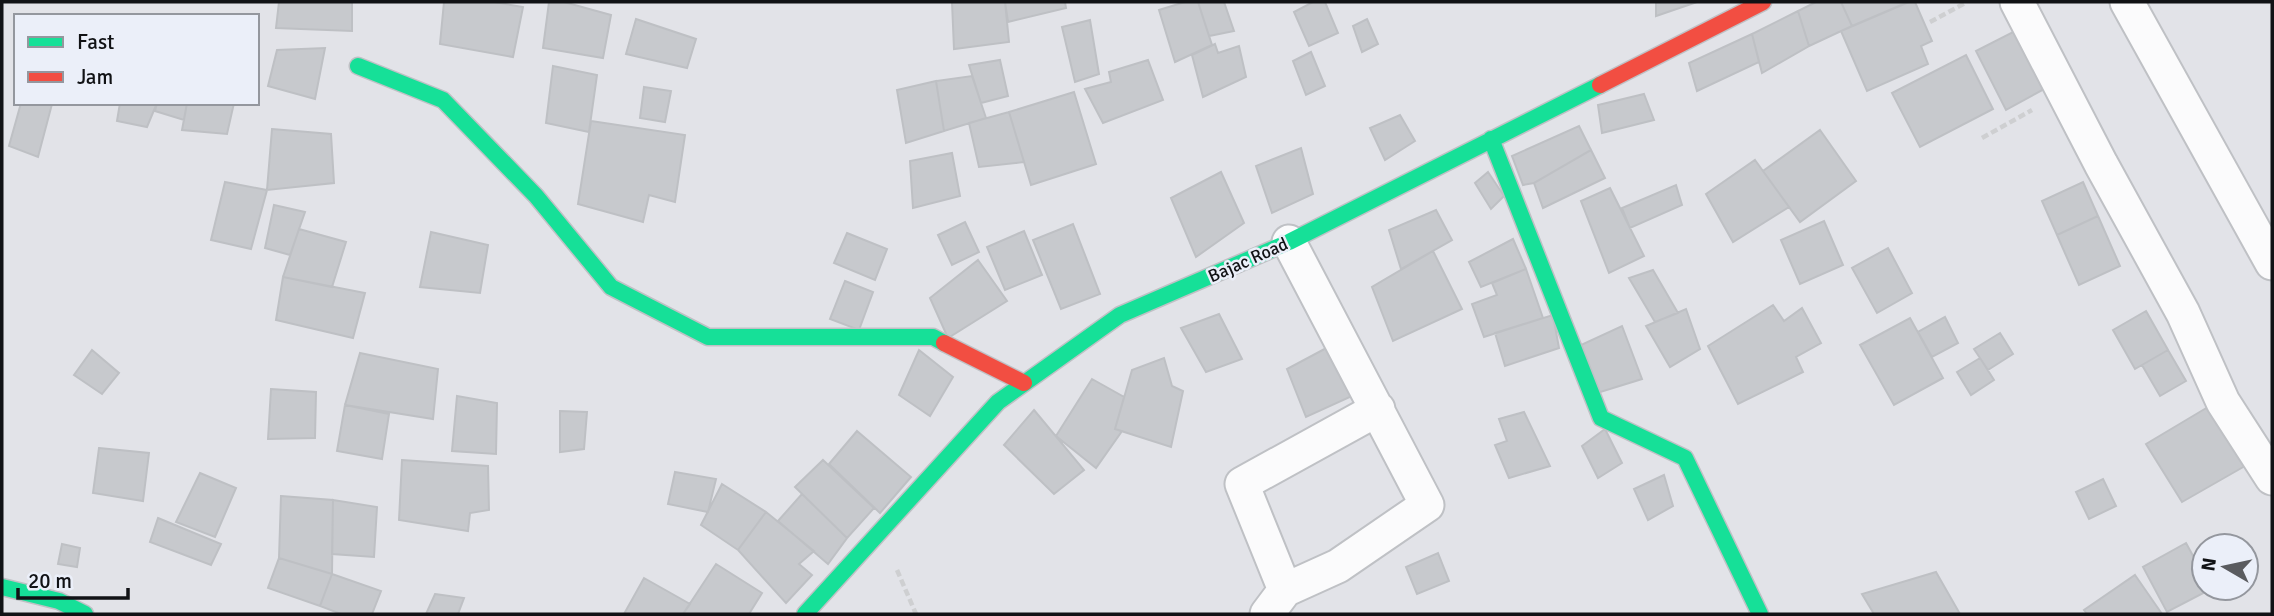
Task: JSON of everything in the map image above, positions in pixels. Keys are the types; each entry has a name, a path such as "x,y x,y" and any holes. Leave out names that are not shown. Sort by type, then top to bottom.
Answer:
{"street":[{"name":"Bajac Road","path":"805,614 998,402 1120,315 1289,242 1763,2"},
{"path":"2017,2 2183,313 2223,402 2272,478"},
{"path":"2127,2 2272,262"},
{"path":"358,66 443,100 536,196 611,287 708,337 933,337 1024,383"},
{"path":"1490,139 1601,418 1685,458 1760,614"},
{"path":"1289,242 1378,409 1427,505 1338,566 1276,602 1242,484 1378,409"},
{"path":"2,587 59,601 85,614"}],"path":[{"path":"1930,22 1967,2"},
{"path":"1982,138 2064,92"},
{"path":"881,533 916,614"}],"building":[{"path":"279,2 352,2 352,31 276,28"},
{"path":"444,2 494,2 523,7 513,57 440,44"},
{"path":"549,2 564,2 611,15 603,58 543,48"},
{"path":"952,2 1005,2 1009,42 954,49"},
{"path":"1005,2 1065,2 1066,8 1008,22"},
{"path":"1185,2 1198,2 1212,45 1175,62 1159,10"},
{"path":"1198,2 1224,2 1234,31 1209,36"},
{"path":"1313,2 1325,2 1338,33 1309,46 1294,12"},
{"path":"1656,2 1697,2 1656,16"},
{"path":"1816,2 1841,2 1852,26 1809,46 1798,11"},
{"path":"1841,2 1905,2 1906,3 1852,26"},
{"path":"1909,2 1915,2 1932,41 1921,46 1928,64 1867,91 1841,31"},
{"path":"1798,11 1809,46 1762,73 1752,34"},
{"path":"636,19 696,39 687,68 626,54"},
{"path":"1367,19 1378,44 1362,52 1353,26"},
{"path":"1090,20 1099,74 1075,82 1062,27"},
{"path":"2015,31 2046,88 2006,110 1976,51"},
{"path":"1752,34 1759,62 1697,91 1689,63"},
{"path":"1215,44 1218,53 1239,46 1246,77 1203,97 1192,55"},
{"path":"325,48 315,99 268,86 277,50"},
{"path":"1311,52 1325,86 1306,95 1293,61"},
{"path":"1966,55 1993,109 1920,147 1892,93"},
{"path":"1000,60 1008,96 981,103 969,65"},
{"path":"1148,60 1163,100 1103,123 1085,89 1111,82 1109,72"},
{"path":"553,66 597,75 589,132 546,123"},
{"path":"972,76 986,118 944,131 936,81"},
{"path":"936,81 944,131 906,143 897,90"},
{"path":"644,87 671,91 665,122 640,118"},
{"path":"1074,92 1096,164 1031,185 1009,112"},
{"path":"1644,94 1654,120 1602,133 1598,105"},
{"path":"20,105 52,105 38,157 9,146"},
{"path":"120,105 156,105 147,127 117,121"},
{"path":"156,105 187,105 184,120 155,111"},
{"path":"187,105 234,105 227,134 182,130"},
{"path":"1009,112 1024,162 979,167 969,123"},
{"path":"1400,115 1415,141 1385,160 1370,128"},
{"path":"591,121 685,135 675,202 649,195 643,222 578,204"},
{"path":"1579,126 1591,150 1534,183 1523,185 1512,156"},
{"path":"272,129 331,134 334,183 267,190"},
{"path":"1820,130 1856,181 1800,222 1763,171"},
{"path":"1301,148 1313,194 1272,213 1256,166"},
{"path":"1591,150 1605,178 1543,208 1534,183"},
{"path":"952,153 960,196 913,208 910,161"},
{"path":"1755,160 1789,207 1733,242 1706,194"},
{"path":"1221,172 1244,223 1196,257 1171,198"},
{"path":"1488,172 1504,196 1491,209 1475,183"},
{"path":"225,182 267,190 251,249 211,240"},
{"path":"2083,182 2098,216 2057,235 2042,201"},
{"path":"1676,185 1682,205 1630,228 1622,208"},
{"path":"1610,188 1644,256 1609,273 1581,201"},
{"path":"274,205 305,212 290,255 265,248"},
{"path":"1436,210 1452,240 1401,269 1389,230"},
{"path":"2098,216 2120,266 2079,285 2057,235"},
{"path":"1824,221 1843,265 1800,284 1781,240"},
{"path":"965,222 979,252 952,265 938,235"},
{"path":"1073,224 1100,294 1061,309 1033,240"},
{"path":"299,229 346,242 332,287 283,277"},
{"path":"1024,231 1042,275 1005,290 987,247"},
{"path":"431,232 488,245 480,293 420,287"},
{"path":"847,233 887,249 875,280 834,263"},
{"path":"1513,239 1526,269 1481,287 1469,262"},
{"path":"1888,248 1912,293 1877,313 1852,268"},
{"path":"1433,251 1462,309 1393,341 1372,287"},
{"path":"978,260 1007,301 948,338 930,298"},
{"path":"1526,269 1543,318 1484,337 1472,304 1497,295 1492,283"},
{"path":"1653,270 1678,313 1655,322 1629,278"},
{"path":"283,277 365,293 353,338 276,320"},
{"path":"845,281 873,292 859,330 830,319"},
{"path":"1773,305 1784,321 1802,308 1821,343 1796,357 1803,372 1738,404 1708,346"},
{"path":"1686,309 1700,349 1670,367 1646,326"},
{"path":"2146,311 2168,350 2135,369 2113,330"},
{"path":"1219,314 1242,359 1206,372 1181,328"},
{"path":"1553,315 1559,348 1505,366 1495,333"},
{"path":"1945,317 1958,343 1932,357 1918,332"},
{"path":"1910,318 1943,378 1894,405 1860,345"},
{"path":"1622,326 1642,379 1597,393 1581,345"},
{"path":"2000,333 2013,354 1988,370 1974,349"},
{"path":"1332,345 1352,396 1306,417 1287,369"},
{"path":"92,350 119,373 102,394 74,375"},
{"path":"919,350 953,377 930,416 899,395"},
{"path":"2168,350 2186,381 2160,396 2142,365"},
{"path":"360,353 438,369 433,419 345,405"},
{"path":"1164,358 1172,386 1183,391 1171,447 1115,429 1132,370"},
{"path":"1980,358 1994,380 1971,395 1957,372"},
{"path":"1092,379 1124,397 1115,429 1122,431 1096,468 1056,436"},
{"path":"271,389 316,392 315,438 268,439"},
{"path":"457,396 497,403 496,454 452,451"},
{"path":"345,405 389,414 382,459 337,451"},
{"path":"2208,407 2245,466 2182,502 2146,444"},
{"path":"1034,410 1084,470 1054,494 1004,445"},
{"path":"560,411 587,412 584,449 560,452"},
{"path":"1524,412 1550,466 1509,478 1495,445 1507,441 1499,419"},
{"path":"1605,429 1622,463 1598,478 1582,446"},
{"path":"857,431 911,477 880,513 829,464"},
{"path":"99,448 149,453 143,501 93,493"},
{"path":"402,460 488,466 489,510 470,513 468,531 399,520"},
{"path":"823,460 874,508 847,538 795,487"},
{"path":"675,472 716,479 708,512 668,504"},
{"path":"200,473 236,488 215,537 176,522"},
{"path":"1664,475 1673,506 1648,520 1634,489"},
{"path":"2103,479 2116,506 2089,519 2076,492"},
{"path":"722,484 766,512 738,550 701,525"},
{"path":"802,494 847,538 828,564 778,521"},
{"path":"281,496 333,500 332,574 279,558"},
{"path":"333,500 377,507 374,557 332,554"},
{"path":"766,512 814,551 799,564 812,575 786,603 738,550"},
{"path":"158,518 221,544 211,565 150,542"},
{"path":"2186,543 2190,550 2190,600 2167,612 2143,567"},
{"path":"62,544 80,548 77,567 58,564"},
{"path":"1438,553 1449,581 1417,594 1406,567"},
{"path":"279,558 332,574 320,606 268,588"},
{"path":"716,564 762,593 749,614 683,614"},
{"path":"1936,572 1960,614 1874,614 1862,594"},
{"path":"332,574 381,591 372,614 341,614 320,606"},
{"path":"2135,575 2162,614 2087,614 2084,610"},
{"path":"644,578 690,604 683,614 624,614"},
{"path":"435,594 464,598 458,614 426,614"}],"traffic: fast":[{"path":"358,66 443,100 536,196 611,287 708,337 933,337 944,343"},
{"path":"805,614 998,402 1120,315 1289,242 1600,85"},
{"path":"1491,139 1601,418 1685,458 1760,614"},
{"path":"2,587 59,601 85,614"}],"traffic: jam":[{"path":"1600,85 1763,2"},
{"path":"944,343 1024,383"}]}
